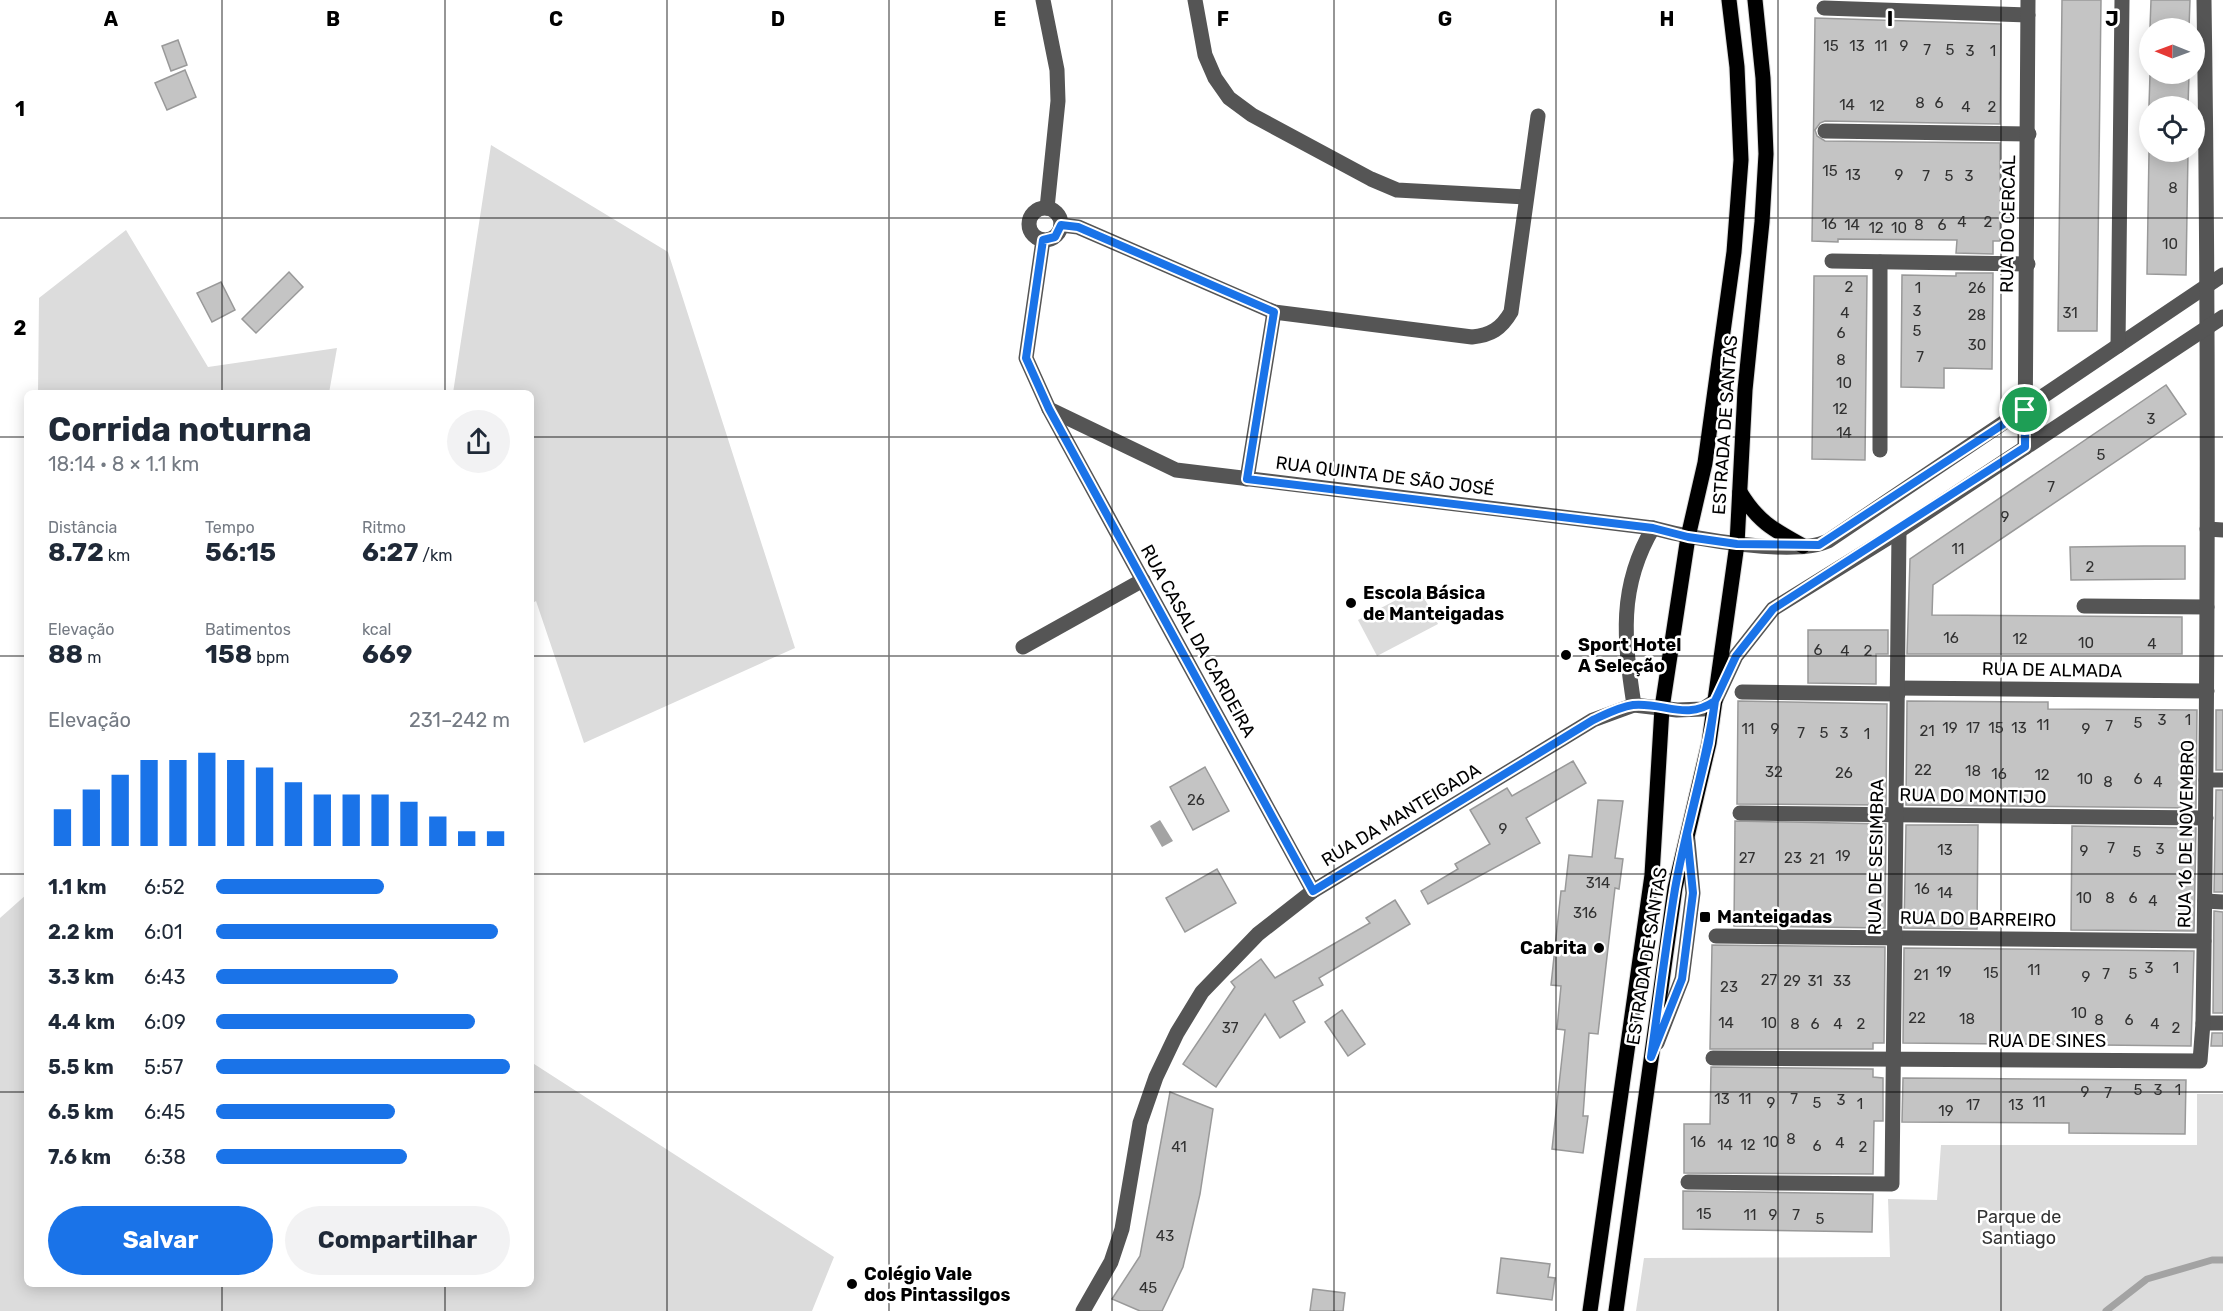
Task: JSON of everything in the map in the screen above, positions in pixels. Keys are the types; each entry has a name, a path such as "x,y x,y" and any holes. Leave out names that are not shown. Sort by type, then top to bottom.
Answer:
{"main road":[{"name":"ESTRADA DE SANTAS","path":"1590,1311 1652,875 1662,708 1688,537 1705,463 1717,384 1738,195 1740,114 1729,0"},
{"name":"ESTRADA DE SANTAS","path":"1616,1311 1675,888 1709,743 1737,544 1745,390 1762,222 1766,154 1763,78 1755,0"},
{"path":"1740,492 1755,516 1767,526 1803,546"}],"street":[{"path":"1043,0 1057,70 1059,101 1047,208"},
{"path":"1195,0 1205,55 1215,78 1229,98 1252,115 1371,179 1397,190 1526,197"},
{"path":"2118,346 2122,0"},
{"name":"RUA 16 DE NOVEMBRO","path":"2200,1061 2203,1023 2207,691 2215,657 2207,607 2209,327 2204,0"},
{"path":"1824,8 2028,7"},
{"name":"RUA DO CERCAL","path":"2025,447 2029,134 2028,7"},
{"path":"1061,225 1078,227 1274,312 1472,337 1487,335 1502,326 1510,312 1538,116"},
{"path":"1825,131 2029,134"},
{"path":"1047,208 1058,214 1061,225 1055,237 1043,240 1032,234 1029,222 1035,211 1047,208"},
{"path":"1043,240 1026,358 1049,409"},
{"path":"1832,261 2028,264"},
{"path":"1880,450 1881,262"},
{"name":"RUA QUINTA DE SÃO JOSÉ","path":"1049,409 1176,470 1653,528 1688,537 1737,544 1819,545 1828,542 2223,275"},
{"path":"1247,479 1274,312"},
{"path":"1715,701 1736,656 1773,609 1899,531 2223,317"},
{"name":"RUA CASAL DA CARDEIRA","path":"1049,409 1313,891"},
{"path":"1634,705 1626,654 1628,594 1632,571 1653,528"},
{"path":"2207,529 2223,530"},
{"name":"RUA DE SESIMBRA","path":"1688,1182 1892,1184 1899,531"},
{"path":"1023,647 1143,580"},
{"path":"2084,606 2207,607"},
{"name":"RUA DE ALMADA","path":"1742,692 2207,691"},
{"name":"RUA DA MANTEIGADA","path":"1083,1311 1111,1262 1122,1229 1140,1123 1156,1077 1177,1032 1202,992 1231,960 1258,934 1313,891 1593,720 1634,705 1692,711 1703,709 1715,701"},
{"path":"2206,780 2223,780"},
{"name":"RUA DO MONTIJO","path":"1740,813 2206,818"},
{"path":"2205,902 2223,902"},
{"name":"RUA DO BARREIRO","path":"1716,936 2204,941"},
{"path":"2203,1023 2223,1023"},
{"name":"RUA DE SINES","path":"1713,1058 2200,1061"}],"green space":[{"path":"491,145 668,252 795,648 584,743 536,601 534,602 534,390 453,390"},
{"path":"126,230 208,367 337,348 330,390 38,390 39,298"},
{"path":"1419,588 1438,624 1377,656 1358,620"},
{"path":"24,897 24,1287 534,1287 534,1064 834,1257 812,1311 0,1311 0,918"},
{"name":"Parque de Santiago","path":"2197,1094 2223,1094 2223,1311 1636,1311 1644,1258 1890,1257 1888,1199 1937,1200 1941,1145 2197,1145"}],"shaded area":[{"path":"1160,820 1173,841 1162,847 1150,826"}],"building":[{"path":"2062,0 2101,0 2097,331 2058,331"},
{"path":"2151,0 2190,0 2189,18 2150,18"},
{"path":"1815,18 2001,24 2000,124 1825,121 1820,123 1815,130 1817,136 1825,141 2000,143 2000,241 1993,241 1993,254 1956,253 1957,240 1838,239 1838,242 1812,241"},
{"path":"178,40 187,65 171,71 162,46"},
{"path":"185,70 196,97 167,110 155,83"},
{"path":"2150,84 2189,84 2188,96 2149,96"},
{"path":"2149,162 2188,162 2186,275 2147,274"},
{"path":"289,272 303,287 256,333 242,319"},
{"path":"1956,273 1993,273 1992,369 1944,368 1944,388 1901,387 1902,275 1956,276"},
{"path":"1814,276 1867,276 1865,460 1812,459"},
{"path":"221,282 235,310 212,322 197,293"},
{"path":"2166,385 2186,414 1933,585 1932,615 2182,617 2182,654 1907,654 1910,559"},
{"path":"2185,546 2185,579 2071,580 2070,547"},
{"path":"1808,630 1888,630 1888,654 1876,654 1876,684 1808,683"},
{"path":"1738,701 1887,704 1886,805 1737,804"},
{"path":"1907,701 2048,702 2048,709 2197,710 2196,808 1906,805"},
{"path":"2216,710 2223,710 2223,770 2216,770"},
{"path":"1573,761 1586,783 1526,818 1540,843 1428,904 1421,891 1458,869 1455,864 1490,844 1470,810 1507,788 1512,796"},
{"path":"1205,767 1229,811 1193,830 1170,787"},
{"path":"2216,790 2223,790 2223,892 2214,892"},
{"path":"1598,800 1623,801 1615,858 1623,859 1619,889 1615,888 1598,1034 1589,1033 1583,1116 1588,1116 1583,1153 1552,1149 1565,1030 1557,1029 1561,986 1551,985 1561,891 1565,891 1569,855 1592,857"},
{"path":"1735,821 1886,824 1885,928 1734,926"},
{"path":"1906,825 1978,825 1977,929 1904,928"},
{"path":"2072,826 2196,828 2194,931 2071,930"},
{"path":"1217,869 1236,903 1185,932 1166,898"},
{"path":"1395,900 1410,924 1319,978 1323,985 1293,1001 1305,1022 1280,1038 1265,1014 1216,1087 1183,1064 1235,987 1231,982 1261,959 1275,978 1370,923 1366,918"},
{"path":"2214,911 2223,912 2223,1013 2213,1013"},
{"path":"1712,945 1885,947 1884,1043 1873,1043 1873,1049 1710,1049"},
{"path":"1904,948 2194,951 2191,1046 1903,1043"},
{"path":"1342,1010 1365,1044 1348,1056 1325,1022"},
{"path":"2212,1033 2223,1033 2223,1046 2211,1046"},
{"path":"1711,1067 1873,1069 1873,1077 1883,1078 1883,1121 1874,1121 1873,1174 1684,1173 1684,1124 1710,1124"},
{"path":"1903,1078 2186,1080 2185,1134 2069,1133 2069,1123 1902,1122"},
{"path":"1170,1092 1213,1109 1200,1194 1183,1267 1162,1311 1140,1311 1112,1299 1140,1256"},
{"path":"1683,1191 1873,1194 1872,1232 1683,1229"},
{"path":"1501,1258 1550,1264 1548,1277 1555,1278 1552,1300 1497,1293"},
{"path":"1313,1289 1345,1293 1343,1311 1310,1311"}],"waterway":[{"path":"2106,1311 2147,1279 2212,1260 2223,1260"}],"place":[{"name":"Escola Básica de Manteigadas","path":"1351,603"},
{"name":"Sport Hotel A Seleção","path":"1566,655"},
{"name":"Manteigadas","path":"1705,917"},
{"name":"Cabrita","path":"1599,948"},
{"name":"Colégio Vale dos Pintassilgos","path":"852,1284"}],"route":[{"path":"2025,410 1828,542 1811,546 1737,544 1688,537 1653,528 1247,479 1274,312 1078,227 1061,225 1055,237 1043,240 1026,358 1049,409 1313,891 1593,720 1614,710 1634,705 1692,711 1703,709 1715,701 1709,743 1683,850 1675,888 1651,1057 1682,979 1693,893 1687,834 1709,743 1715,701 1736,656 1773,609 1899,531 2025,447 2025,410"}]}
